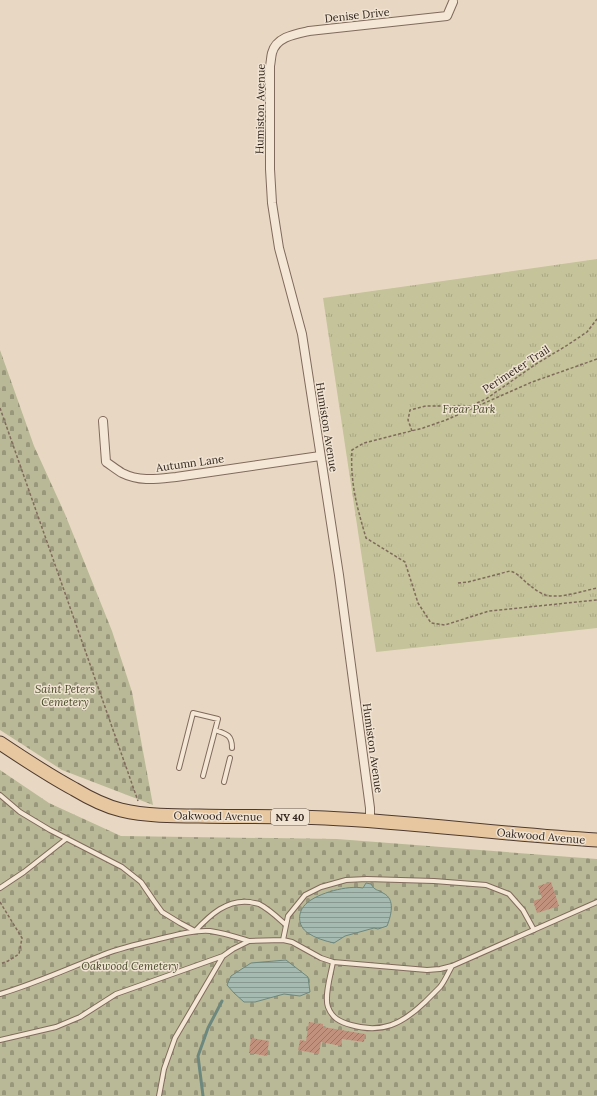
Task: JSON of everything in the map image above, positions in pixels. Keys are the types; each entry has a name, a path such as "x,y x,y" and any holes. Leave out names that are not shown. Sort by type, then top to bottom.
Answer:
{"main road":[{"name":"Oakwood Avenue","path":"0,743 51,776 93,800 122,810 170,816 325,818 566,839 597,840"}],"street":[{"name":"Denise Drive","path":"280,40 292,34 308,31 447,16 453,2"},
{"name":"Humiston Avenue","path":"280,40 272,51 270,66 270,169 272,203 279,248 302,334 341,590 370,808 370,821"},
{"name":"Autumn Lane","path":"103,421 106,462 122,473 139,479 154,480 320,456"}],"lane":[{"path":"179,768 193,713 218,719 204,776"},
{"path":"215,730 226,734 232,741 232,748"},
{"path":"224,782 230,758"},
{"path":"0,795 20,812 66,839 122,867 141,882 162,912 195,931"},
{"path":"0,888 24,872 66,839"},
{"path":"283,940 288,916 305,895 321,887 346,880 367,879 434,881 486,885 509,894 523,910 534,930"},
{"path":"195,931 218,910 227,904 241,901 257,903 271,911 286,925"},
{"path":"0,994 118,950 195,931 210,931 249,941 283,940 292,942 321,958 333,962 427,970 440,969 452,966 597,902"},
{"path":"0,1040 56,1027 80,1017 116,994 224,956 233,949 249,941"},
{"path":"158,1096 164,1068 175,1038 224,956"},
{"path":"333,962 327,994 328,1006 332,1015 343,1023 360,1028 373,1029 387,1027 402,1021 414,1013 440,987 452,966"}],"path":[{"name":"Perimeter Trail","path":"412,431 408,420 410,410 426,406 470,406 486,399 536,364 587,332 597,319"},
{"path":"597,359 532,382 446,420 364,444 352,450 351,468 355,498 366,538 405,562 418,603 431,623 445,625 489,611 597,600"},
{"path":"0,408 142,813"},
{"path":"458,583 468,582 510,571 515,572 540,593 550,597 597,588"},
{"path":"0,902 22,938 19,954 8,962 0,964"}],"green space":[{"name":"Frear Park","path":"597,259 597,628 376,652 323,298"},
{"name":"Saint Peters Cemetery","path":"0,350 34,446 65,514 112,631 132,692 153,805 62,770 0,730"},
{"name":"Oakwood Cemetery","path":"0,770 49,803 121,836 337,839 597,859 597,1096 0,1096"}],"shaded area":[{"path":"366,883 371,884 375,889 390,899 391,913 387,926 345,936 334,943 314,936 304,930 300,923 301,910 312,899 326,893 342,889 357,887 363,888"},
{"path":"286,960 308,977 310,992 300,996 284,994 255,1002 244,1002 227,985 231,976 251,963"}],"building":[{"path":"551,882 559,906 537,913 533,901 542,898 538,886"},
{"path":"309,1022 323,1024 323,1027 365,1034 364,1042 342,1039 341,1046 321,1042 319,1054 298,1050 300,1040 306,1041"},
{"path":"251,1038 269,1041 267,1056 249,1053"}],"waterway":[{"path":"203,1096 198,1056 208,1028 222,1001"}]}
